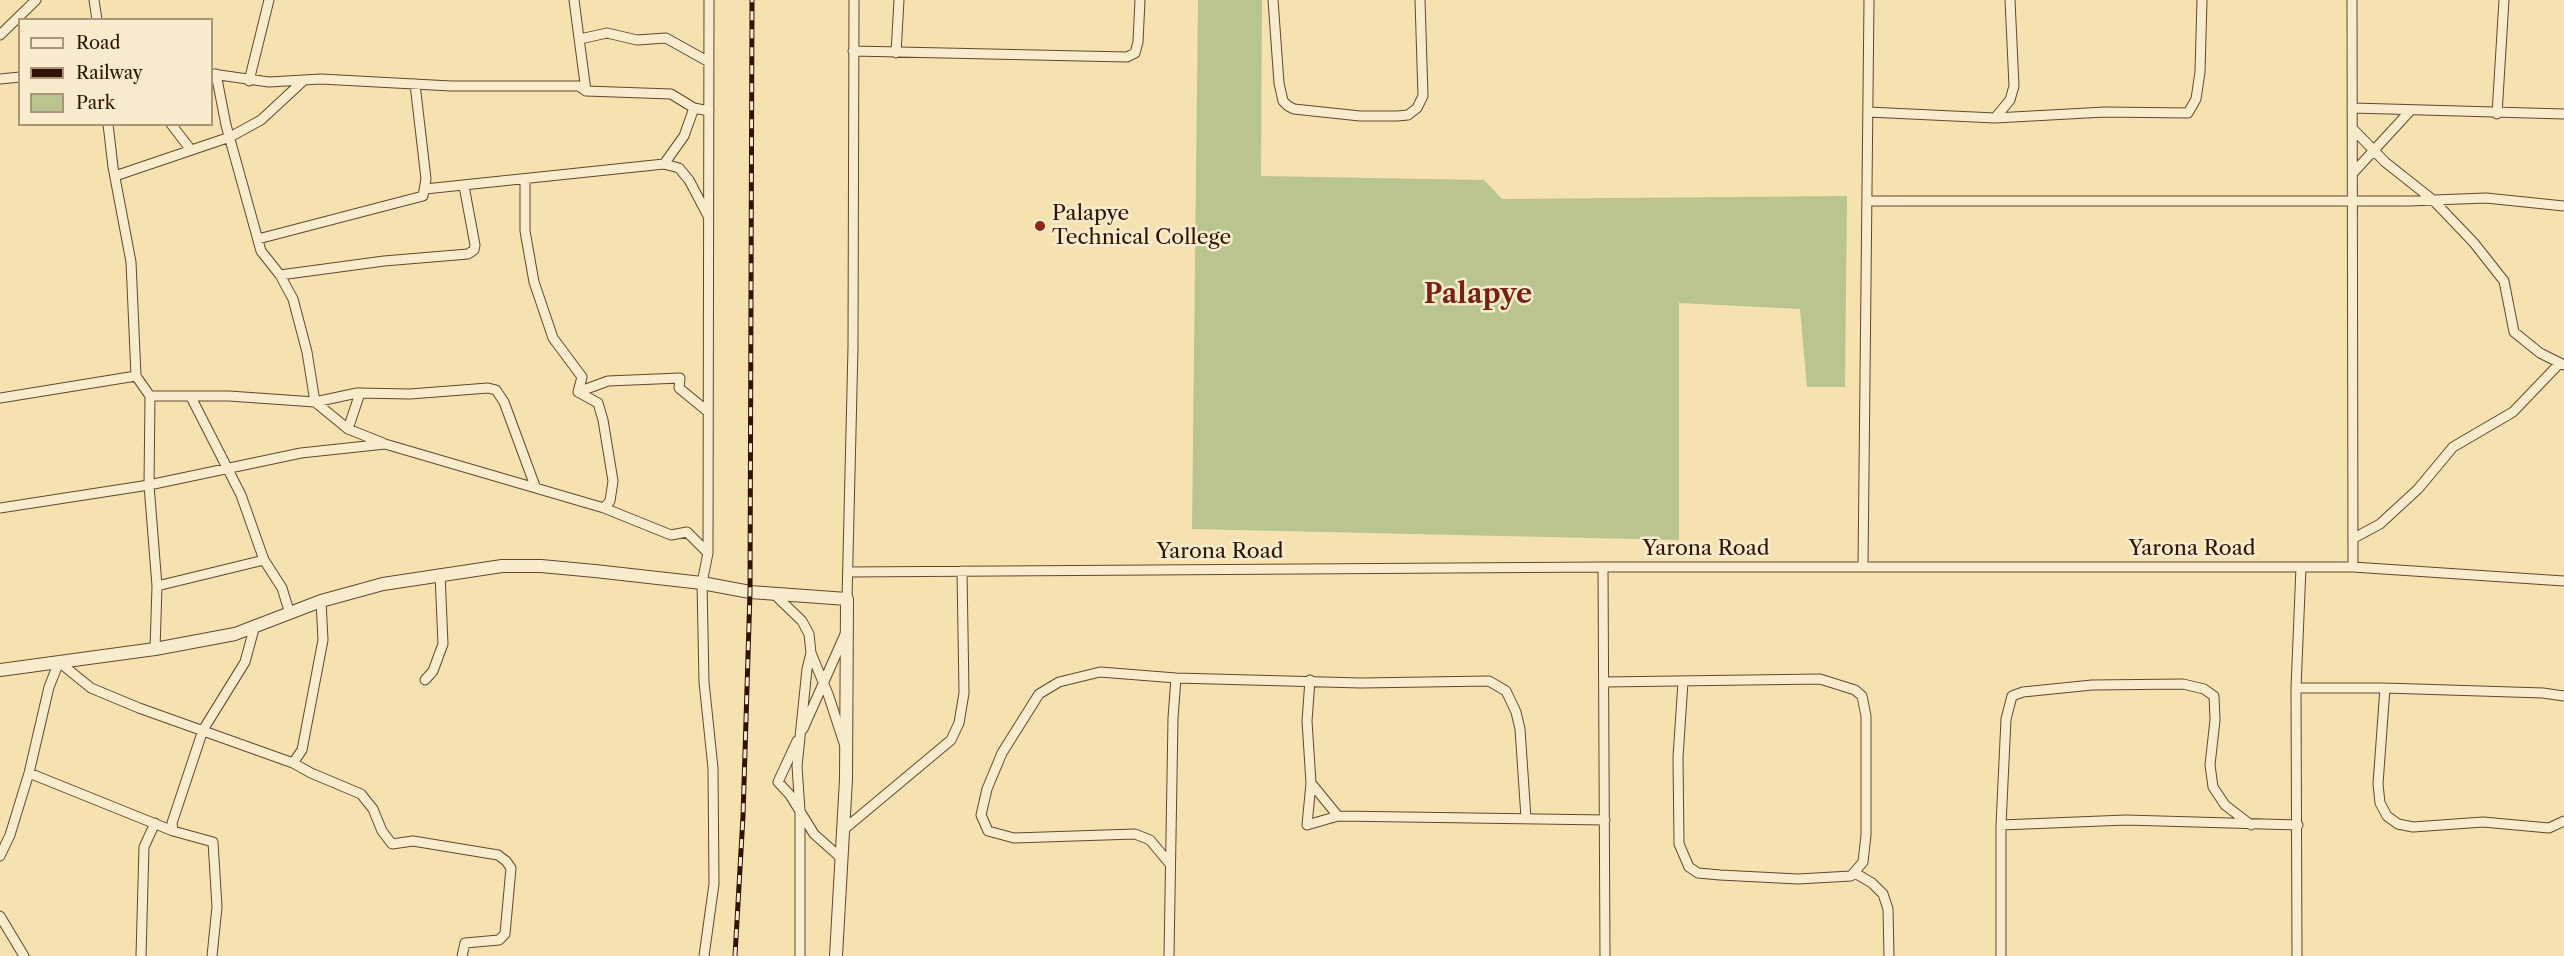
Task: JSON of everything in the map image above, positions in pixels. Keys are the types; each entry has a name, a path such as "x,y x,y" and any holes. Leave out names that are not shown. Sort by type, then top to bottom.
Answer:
{"street":[{"path":"0,35 36,0"},
{"path":"94,0 97,18"},
{"path":"249,81 268,0"},
{"path":"574,0 586,91"},
{"path":"704,956 714,884 713,768 704,682 702,583 708,553 709,0"},
{"path":"836,956 846,751 846,631 853,347 854,0"},
{"path":"896,53 898,0"},
{"path":"853,51 1127,57 1135,53 1138,42 1140,0"},
{"path":"1273,0 1279,83 1283,101 1294,109 1360,116 1408,115 1417,108 1422,96 1420,0"},
{"path":"1863,567 1869,0"},
{"path":"1995,118 2010,100 2014,86 2010,0"},
{"path":"1868,112 1995,118 2105,112 2188,113 2196,99 2200,72 2202,0"},
{"path":"2352,0 2353,567"},
{"path":"2497,114 2504,0"},
{"path":"580,39 607,33 637,40 666,38 709,62"},
{"path":"708,553 687,532 671,535 604,508 535,486 385,444 348,429 315,402 307,352 293,299 280,275 261,251 214,74 249,81 355,80 415,84 579,86 586,91 671,94 694,108 709,111"},
{"path":"0,78 18,77"},
{"path":"115,176 230,138 261,120 302,82"},
{"path":"258,239 423,196 425,189 415,84"},
{"path":"664,164 684,136 694,108"},
{"path":"2353,108 2497,114 2564,114"},
{"path":"2353,174 2372,150 2410,111"},
{"path":"108,126 131,262 136,376 150,396 149,485 157,586 155,649"},
{"path":"173,126 191,150"},
{"path":"2353,129 2372,150 2433,200 2474,243 2504,281 2514,332 2525,343 2561,364 2513,412 2453,447 2418,489 2380,524 2354,538"},
{"path":"425,189 664,164 679,168 689,180 708,216"},
{"path":"525,180 525,231 534,282 553,338 582,377 578,392"},
{"path":"280,275 384,261 468,254 474,250 475,245 464,186"},
{"path":"1867,201 2353,201 2487,198 2564,206"},
{"path":"0,398 136,376"},
{"path":"578,392 608,381 680,378 679,388 707,411"},
{"path":"150,396 230,396 315,402 360,393 410,394 489,388 496,390 501,396 535,486"},
{"path":"578,392 598,403 603,420 614,481 610,501 604,508"},
{"path":"348,429 360,393"},
{"path":"191,397 241,495 264,560 282,588 291,614"},
{"path":"0,507 149,485 301,453 385,444"},
{"path":"157,586 264,560"},
{"path":"0,670 155,649 235,634 321,601 382,584 502,566 541,566 773,593 847,599"},
{"path":"1603,567 1605,956"},
{"name":"Yarona Road","path":"848,572 1603,567 2353,567 2564,581"},
{"path":"2297,956 2296,688 2301,567"},
{"path":"842,831 951,740 959,723 964,693 962,572"},
{"path":"424,680 433,670 443,645 440,574"},
{"path":"773,593 802,621 809,634 811,653 797,766 800,811 800,956"},
{"path":"293,763 302,750 323,640 321,601"},
{"path":"173,831 172,823 203,730 244,662 255,625"},
{"path":"841,858 814,834 778,782 846,631"},
{"path":"811,653 824,682 846,751"},
{"path":"60,662 91,688 139,708 293,763 311,774 361,794 373,809 382,831 392,844 413,841 498,855 511,868 506,934 499,940 465,943 462,956"},
{"path":"0,856 29,773 49,687 60,662"},
{"path":"1170,864 1150,840 1135,834 1009,838 988,831 981,815 987,789 1002,753 1040,694 1059,682 1100,672 1176,678 1361,683 1489,681 1506,691 1520,729 1526,818"},
{"path":"1169,956 1176,678"},
{"path":"1310,680 1307,721 1311,783 1306,825 1338,816 1605,820"},
{"path":"1604,682 1820,680 1847,687 1862,696 1866,716 1866,835 1863,862 1855,873 1845,878 1798,879 1698,873 1689,867 1679,844 1678,757 1683,682"},
{"path":"2001,956 2001,825 2006,719 2012,696 2023,692 2092,685 2195,685 2214,696 2215,720 2210,765 2213,787 2224,805 2251,825"},
{"path":"2296,688 2385,688 2543,693 2564,696"},
{"path":"2385,688 2378,784 2380,803 2393,820 2413,827 2483,822 2535,828 2549,828 2564,821"},
{"path":"29,773 173,831 213,842 218,907 212,956"},
{"path":"1311,783 1338,816"},
{"path":"2001,825 2126,820 2298,825"},
{"path":"141,956 144,848 155,824"},
{"path":"1855,873 1872,883 1883,894 1889,916 1889,956"},
{"path":"0,916 27,956"}],"green space":[{"path":"1198,0 1262,0 1261,176 1484,180 1502,199 1847,196 1845,387 1807,387 1800,309 1679,303 1679,540 1192,529"}],"railway":[{"path":"735,956 743,816 750,592 752,0"}],"place":[{"name":"Palapye Technical College","path":"1040,226"}],"district":[{"name":"Palapye","path":"1478,295"}]}
